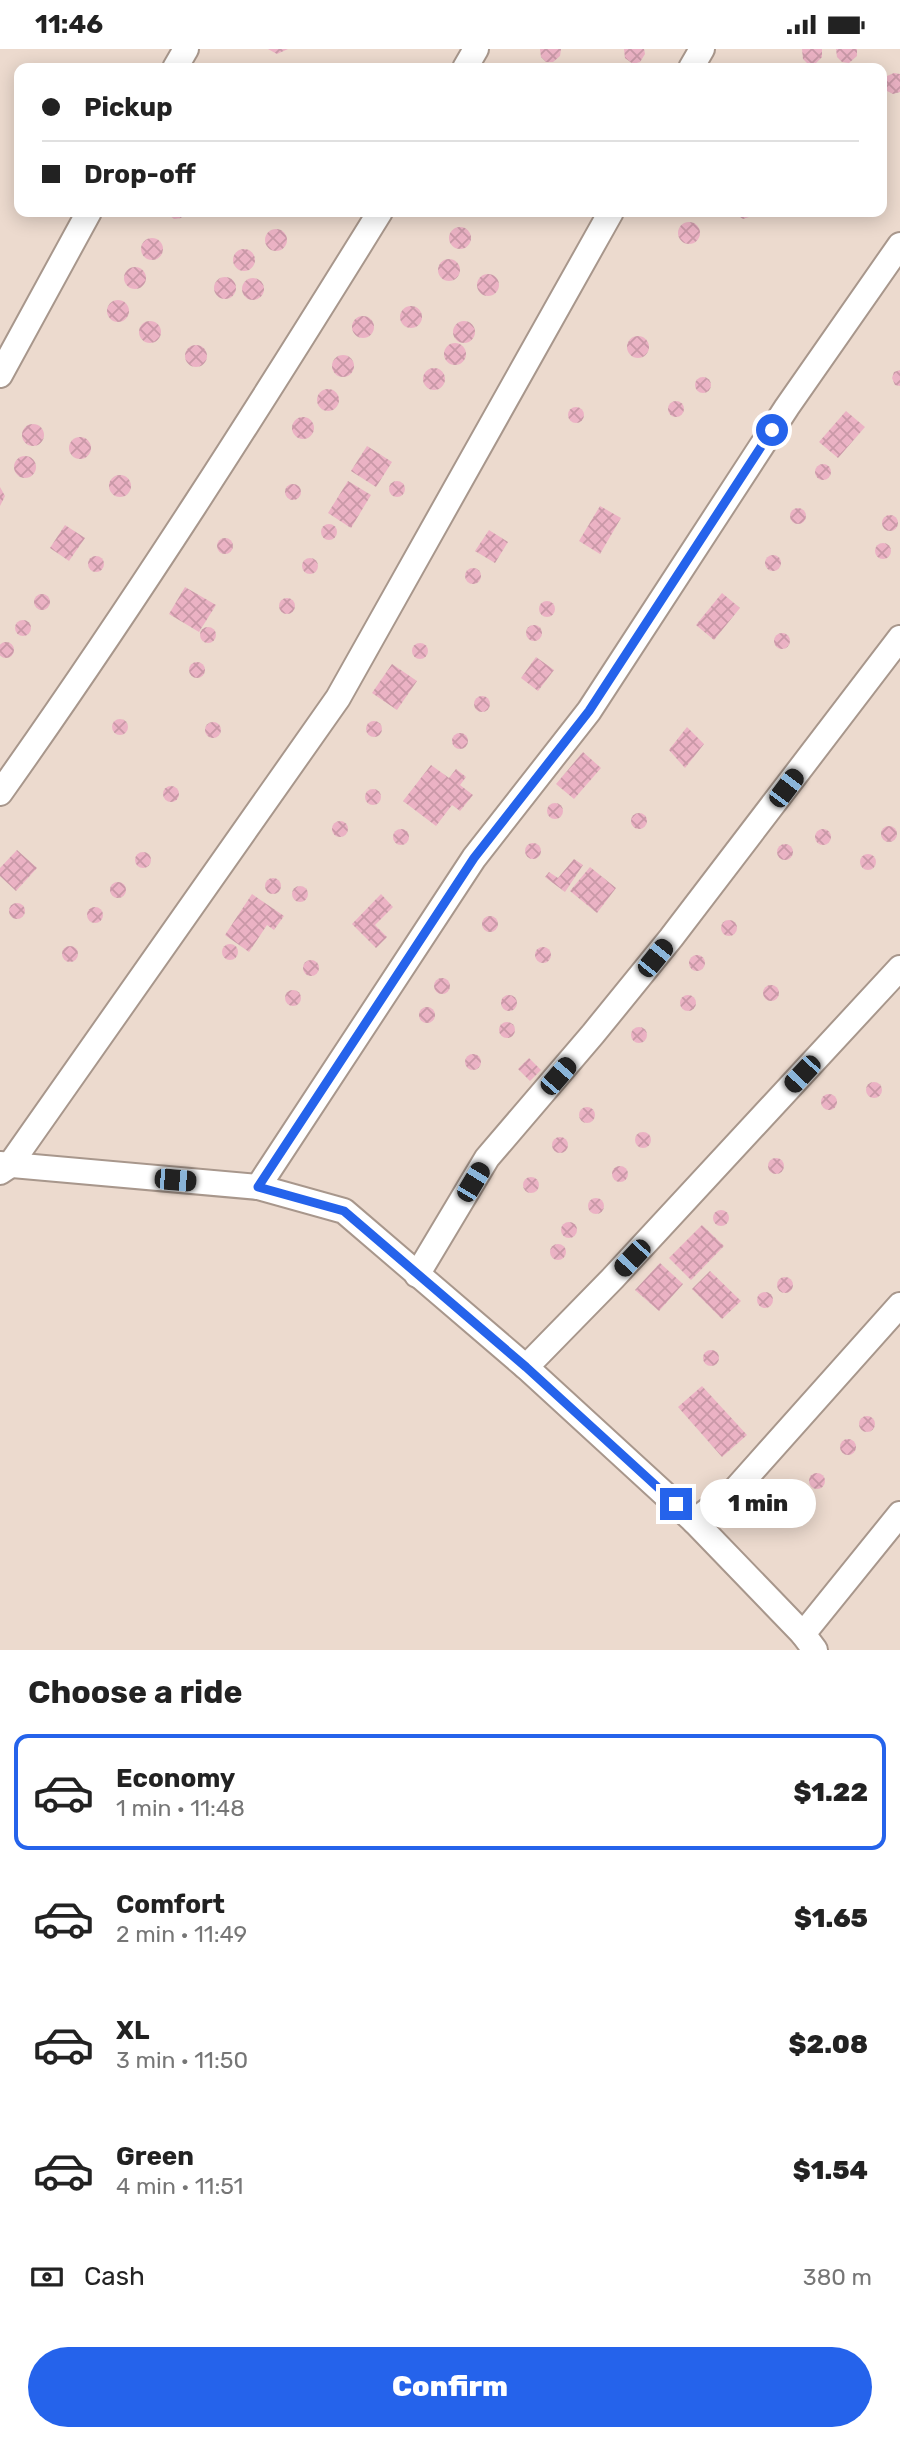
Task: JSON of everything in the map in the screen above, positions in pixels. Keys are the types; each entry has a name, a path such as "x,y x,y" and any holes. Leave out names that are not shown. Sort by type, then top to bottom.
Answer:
{"street":[{"path":"0,375 86,217"},
{"path":"0,793 86,670 265,397 377,217"},
{"path":"3,1167 338,698 608,217"},
{"path":"258,1187 474,858 589,711 787,407 900,246"},
{"path":"417,1275 487,1158 671,938 900,638"},
{"path":"526,1367 613,1278 900,968"},
{"path":"3,1167 258,1187 344,1211 526,1367 694,1521 809,1642 900,1514"},
{"path":"694,1521 734,1491 900,1305"}],"building":[{"path":"268,49 288,49 277,54"},
{"path":"540,49 561,49 560,56 553,62 546,62 541,57"},
{"path":"624,49 644,49 645,54 640,62 632,63 625,58"},
{"path":"802,49 822,49 822,57 816,63 807,63 803,59"},
{"path":"836,49 857,49 857,56 849,63 842,62 837,57"},
{"path":"900,74 900,92 893,94 887,91 887,76"},
{"path":"689,222 699,229 700,233 693,243 689,244 679,237 678,233 685,223"},
{"path":"460,227 468,230 471,238 468,246 460,249 452,246 449,238 452,230"},
{"path":"276,229 284,232 287,240 284,248 276,251 268,248 265,240 268,232"},
{"path":"152,238 160,241 163,249 160,257 152,260 144,257 141,249 144,241"},
{"path":"244,249 252,252 255,260 252,268 244,271 236,268 233,260 236,252"},
{"path":"449,259 457,262 460,270 457,278 449,281 441,278 438,270 441,262"},
{"path":"135,267 143,270 146,278 143,286 135,289 127,286 124,278 127,270"},
{"path":"488,274 496,277 499,285 496,293 488,296 480,293 477,285 480,277"},
{"path":"225,277 233,280 236,288 233,296 225,299 217,296 214,288 217,280"},
{"path":"253,278 261,281 264,289 261,297 253,300 245,297 242,289 245,281"},
{"path":"118,300 126,303 129,311 126,319 118,322 110,319 107,311 110,303"},
{"path":"411,306 419,309 422,317 419,325 411,328 403,325 400,317 403,309"},
{"path":"363,316 371,319 374,327 371,335 363,338 355,335 352,327 355,319"},
{"path":"150,321 158,324 161,332 158,340 150,343 142,340 139,332 142,324"},
{"path":"464,321 472,324 475,332 472,340 464,343 456,340 453,332 456,324"},
{"path":"638,336 646,339 649,347 646,355 638,358 630,355 627,347 630,339"},
{"path":"455,343 463,346 466,354 463,362 455,365 447,362 444,354 447,346"},
{"path":"196,345 204,348 207,356 204,364 196,367 188,364 185,356 188,348"},
{"path":"343,355 351,358 354,366 351,374 343,377 335,374 332,366 335,358"},
{"path":"434,368 442,371 445,379 442,387 434,390 426,387 423,379 426,371"},
{"path":"900,370 900,386 895,385 892,378 894,372"},
{"path":"700,377 706,377 711,385 709,391 700,393 695,388 695,382"},
{"path":"328,389 336,392 339,400 336,408 328,411 320,408 317,400 320,392"},
{"path":"673,401 679,401 684,409 682,415 673,417 668,412 668,406"},
{"path":"573,407 579,407 584,415 582,421 573,423 568,418 568,412"},
{"path":"846,411 865,427 838,458 819,442"},
{"path":"303,417 311,420 314,428 311,436 303,439 295,436 292,428 295,420"},
{"path":"33,424 41,427 44,435 41,443 33,446 25,443 22,435 25,427"},
{"path":"80,437 88,440 91,448 88,456 80,459 72,456 69,448 72,440"},
{"path":"367,446 392,462 376,487 351,471"},
{"path":"25,456 33,459 36,467 33,475 25,478 17,475 14,467 17,459"},
{"path":"820,464 826,464 831,472 829,478 820,480 815,475 815,469"},
{"path":"120,475 130,482 131,486 124,496 120,497 110,490 109,486 116,476"},
{"path":"348,481 371,495 351,528 328,513"},
{"path":"394,481 400,481 405,489 403,495 394,497 389,492 389,486"},
{"path":"290,484 296,484 301,492 299,498 290,500 285,495 285,489"},
{"path":"0,487 5,496 0,506"},
{"path":"600,506 621,518 600,554 579,541"},
{"path":"795,508 801,508 806,516 804,522 795,524 790,519 790,513"},
{"path":"887,515 893,515 898,523 896,529 887,531 882,526 882,520"},
{"path":"326,524 332,524 337,532 335,538 326,540 321,535 321,529"},
{"path":"65,525 85,538 69,561 50,548"},
{"path":"489,530 508,542 495,563 475,551"},
{"path":"222,538 228,538 233,546 231,552 222,554 217,549 217,543"},
{"path":"880,543 886,543 891,551 889,557 880,559 875,554 875,548"},
{"path":"770,555 776,555 781,563 779,569 770,571 765,566 765,560"},
{"path":"93,556 99,556 104,564 102,570 93,572 88,567 88,561"},
{"path":"307,558 313,558 318,566 316,572 307,574 302,569 302,563"},
{"path":"470,568 476,568 481,576 479,582 470,584 465,579 465,573"},
{"path":"185,587 216,605 199,632 169,614"},
{"path":"722,593 740,608 714,640 696,625"},
{"path":"39,594 45,594 50,602 48,608 39,610 34,605 34,599"},
{"path":"284,598 290,598 295,606 293,612 284,614 279,609 279,603"},
{"path":"544,601 550,601 555,609 553,615 544,617 539,612 539,606"},
{"path":"20,620 26,620 31,628 29,634 20,636 15,631 15,625"},
{"path":"531,625 537,625 542,633 540,639 531,641 526,636 526,630"},
{"path":"205,627 211,627 216,635 214,641 205,643 200,638 200,632"},
{"path":"779,633 785,633 790,641 788,647 779,649 774,644 774,638"},
{"path":"3,643 9,643 13,647 13,653 9,657 3,657 -1,653 -1,647"},
{"path":"417,643 423,643 428,651 426,657 417,659 412,654 412,648"},
{"path":"536,657 554,670 538,691 521,678"},
{"path":"194,662 200,662 205,670 203,676 194,678 189,673 189,667"},
{"path":"392,664 417,681 397,710 372,693"},
{"path":"479,696 485,696 490,704 488,710 479,712 474,707 474,701"},
{"path":"117,719 123,719 128,727 126,733 117,735 112,730 112,724"},
{"path":"371,721 377,721 382,729 380,735 371,737 366,732 366,726"},
{"path":"210,722 216,722 221,730 219,736 210,738 205,733 205,727"},
{"path":"687,727 704,744 685,768 669,750"},
{"path":"457,733 463,733 468,741 466,747 457,749 452,744 452,738"},
{"path":"583,752 601,768 574,799 556,784"},
{"path":"431,765 449,778 456,769 466,777 460,785 473,795 460,811 452,805 436,826 403,801"},
{"path":"168,786 174,786 179,794 177,800 168,802 163,797 163,791"},
{"path":"370,789 376,789 381,797 379,803 370,805 365,800 365,794"},
{"path":"552,803 558,803 563,811 561,817 552,819 547,814 547,808"},
{"path":"636,813 642,813 647,821 645,827 636,829 631,824 631,818"},
{"path":"337,821 343,821 348,829 346,835 337,837 332,832 332,826"},
{"path":"886,826 892,826 897,834 895,840 886,842 881,837 881,831"},
{"path":"398,829 404,829 409,837 407,843 398,845 393,840 393,834"},
{"path":"820,829 826,829 831,837 829,843 820,845 815,840 815,834"},
{"path":"530,843 536,843 541,851 539,857 530,859 525,854 525,848"},
{"path":"782,844 788,844 793,852 791,858 782,860 777,855 777,849"},
{"path":"17,850 37,868 16,891 0,876 0,868"},
{"path":"140,852 146,852 151,860 149,866 140,868 135,863 135,857"},
{"path":"865,854 871,854 876,862 874,868 865,870 860,865 860,859"},
{"path":"574,859 583,865 565,892 545,877 549,872 558,878"},
{"path":"590,867 616,888 597,913 570,891"},
{"path":"270,878 276,878 281,886 279,892 270,894 265,889 265,883"},
{"path":"115,882 121,882 126,890 124,896 115,898 110,893 110,887"},
{"path":"297,886 303,886 308,894 306,900 297,902 292,897 292,891"},
{"path":"252,894 284,916 274,930 267,925 249,952 225,935"},
{"path":"381,894 393,907 375,925 387,937 376,948 352,924"},
{"path":"14,903 20,903 25,911 23,917 14,919 9,914 9,908"},
{"path":"92,907 98,907 103,915 101,921 92,923 87,918 87,912"},
{"path":"487,916 493,916 498,924 496,930 487,932 482,927 482,921"},
{"path":"726,920 732,920 737,928 735,934 726,936 721,931 721,925"},
{"path":"227,944 233,944 238,952 236,958 227,960 222,955 222,949"},
{"path":"67,946 73,946 78,954 76,960 67,962 62,957 62,951"},
{"path":"540,947 546,947 551,955 549,961 540,963 535,958 535,952"},
{"path":"694,955 700,955 705,963 703,969 694,971 689,966 689,960"},
{"path":"308,960 314,960 319,968 317,974 308,976 303,971 303,965"},
{"path":"439,978 445,978 450,986 448,992 439,994 434,989 434,983"},
{"path":"768,985 774,985 779,993 777,999 768,1001 763,996 763,990"},
{"path":"290,990 296,990 301,998 299,1004 290,1006 285,1001 285,995"},
{"path":"506,995 512,995 517,1003 515,1009 506,1011 501,1006 501,1000"},
{"path":"685,995 691,995 696,1003 694,1009 685,1011 680,1006 680,1000"},
{"path":"424,1007 430,1007 435,1015 433,1021 424,1023 419,1018 419,1012"},
{"path":"504,1022 510,1022 515,1030 513,1036 504,1038 499,1033 499,1027"},
{"path":"636,1027 642,1027 647,1035 645,1041 636,1043 631,1038 631,1032"},
{"path":"470,1054 476,1054 481,1062 479,1068 470,1070 465,1065 465,1059"},
{"path":"529,1058 541,1070 530,1081 518,1069"},
{"path":"871,1082 877,1082 882,1090 880,1096 871,1098 866,1093 866,1087"},
{"path":"826,1094 832,1094 837,1102 835,1108 826,1110 821,1105 821,1099"},
{"path":"584,1107 590,1107 595,1115 593,1121 584,1123 579,1118 579,1112"},
{"path":"640,1132 646,1132 651,1140 649,1146 640,1148 635,1143 635,1137"},
{"path":"557,1137 563,1137 568,1145 566,1151 557,1153 552,1148 552,1142"},
{"path":"773,1158 779,1158 784,1166 782,1172 773,1174 768,1169 768,1163"},
{"path":"617,1166 623,1166 628,1174 626,1180 617,1182 612,1177 612,1171"},
{"path":"528,1177 534,1177 539,1185 537,1191 528,1193 523,1188 523,1182"},
{"path":"593,1198 599,1198 604,1206 602,1212 593,1214 588,1209 588,1203"},
{"path":"718,1210 724,1210 729,1218 727,1224 718,1226 713,1221 713,1215"},
{"path":"566,1222 572,1222 577,1230 575,1236 566,1238 561,1233 561,1227"},
{"path":"702,1225 724,1246 691,1280 669,1258"},
{"path":"555,1244 561,1244 566,1252 564,1258 555,1260 550,1255 550,1249"},
{"path":"660,1263 683,1284 659,1311 635,1290"},
{"path":"710,1271 741,1301 722,1319 692,1289"},
{"path":"782,1277 788,1277 793,1285 791,1291 782,1293 777,1288 777,1282"},
{"path":"762,1292 768,1292 773,1300 771,1306 762,1308 757,1303 757,1297"},
{"path":"708,1350 714,1350 719,1358 717,1364 708,1366 703,1361 703,1355"},
{"path":"702,1386 747,1435 722,1457 678,1407"},
{"path":"864,1416 870,1416 875,1424 873,1430 864,1432 859,1427 859,1421"},
{"path":"845,1439 851,1439 856,1447 854,1453 845,1455 840,1450 840,1444"},
{"path":"814,1473 820,1473 825,1481 823,1487 814,1489 809,1484 809,1478"},
{"path":"791,1503 797,1503 802,1511 800,1517 791,1519 786,1514 786,1508"}],"route":[{"path":"676,1504 526,1367 344,1211 258,1187 474,858 589,711 772,430"}]}
